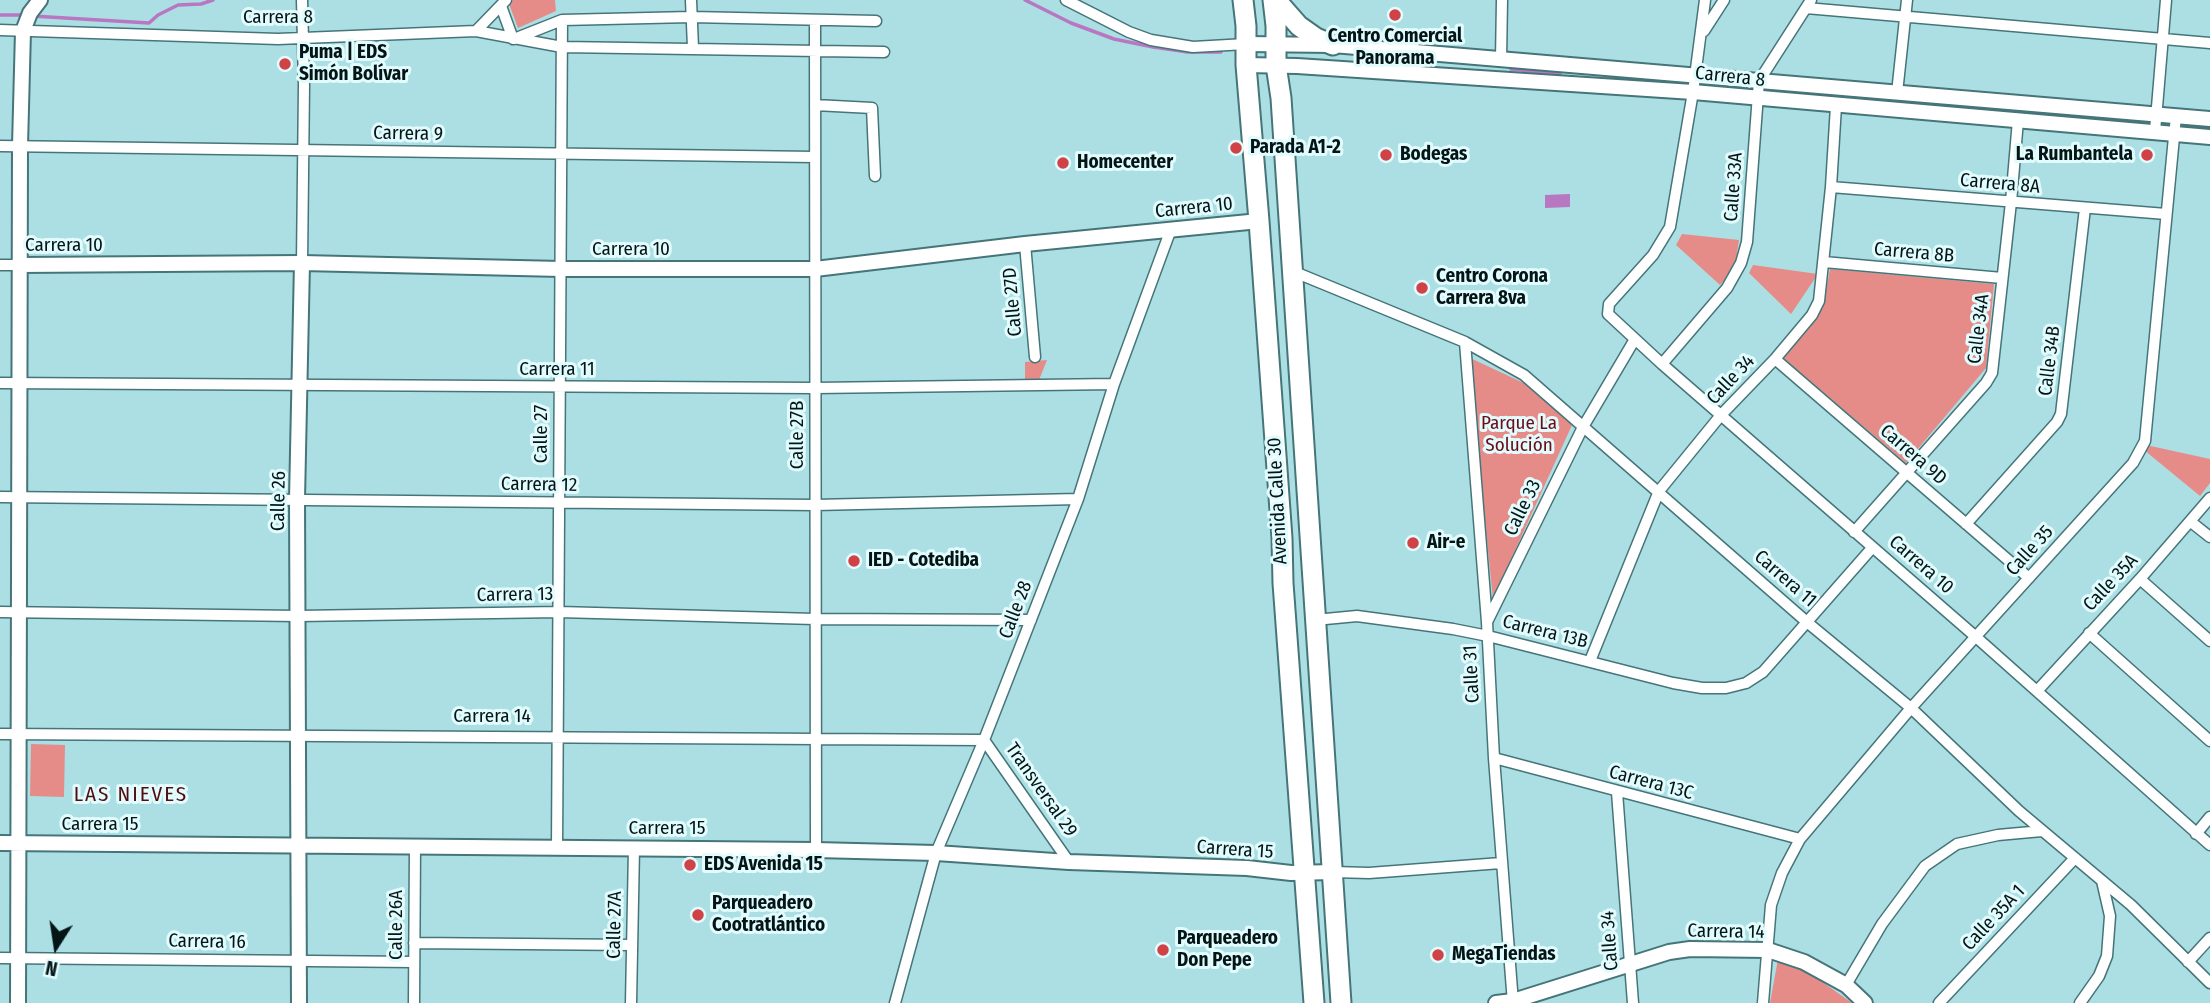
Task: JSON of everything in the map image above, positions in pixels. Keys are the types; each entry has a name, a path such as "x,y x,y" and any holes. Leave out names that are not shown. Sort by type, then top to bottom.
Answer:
{"highway":[{"name":"Avenida Calle 30","path":"1243,0 1314,1003"},
{"name":"Avenida Calle 30","path":"1274,0 1276,65 1281,98 1340,1003"},
{"path":"1274,0 1299,26 1316,38 1333,45"}],"street":[{"path":"18,1003 20,146 23,32 30,13 40,0"},
{"name":"Calle 26","path":"299,1003 300,846 297,736 304,150 302,0"},
{"path":"691,0 693,48"},
{"path":"1066,0 1129,32 1152,40 1194,47 1247,44"},
{"path":"1501,60 1502,0"},
{"path":"1693,92 1705,0"},
{"path":"1701,34 1724,0"},
{"path":"1897,93 1907,0"},
{"path":"2155,131 2166,0"},
{"path":"476,31 504,3"},
{"path":"504,3 513,39 562,20 691,17 876,21"},
{"path":"1809,4 1905,17 2210,43"},
{"name":"Calle 33A","path":"1662,364 1727,288 1741,263 1747,242 1759,81 1809,4"},
{"name":"Calle 27","path":"557,848 562,20"},
{"name":"Calle 27B","path":"815,20 816,850"},
{"name":"Carrera 8","path":"0,30 141,36 304,38 476,31 562,47 884,52"},
{"name":"Carrera 8","path":"1247,44 1333,45 2210,119"},
{"name":"Carrera 8","path":"1246,65 1693,92 2210,137"},
{"name":"Carrera 10","path":"1693,92 1671,227 1653,255 1609,304 1608,314 2210,845"},
{"path":"815,105 870,106 874,111 875,176"},
{"name":"Calle 34","path":"1590,661 1659,491 1721,415 1775,359 1812,315 1819,301 1836,106"},
{"name":"Calle 35","path":"1763,1003 1771,905 1782,873 1800,839 1911,708 2133,463 2145,441 2176,116"},
{"name":"Calle 34A","path":"1854,532 1992,373 2018,120"},
{"name":"Carrera 9","path":"0,146 815,157"},
{"name":"Carrera 8A","path":"1831,187 2166,214"},
{"name":"Calle 34B","path":"1966,524 2057,422 2061,414 2085,208"},
{"name":"Carrera 10","path":"0,265 302,263 561,269 815,269 1025,244 1259,221"},
{"name":"Calle 28","path":"895,1003 936,853 984,740 1078,499 1114,384 1171,229"},
{"name":"Calle 27D","path":"1025,244 1035,357"},
{"name":"Carrera 8B","path":"1824,262 2002,278"},
{"name":"Carrera 11","path":"1291,271 1465,342 1524,375 1911,708 2019,811 2132,905 2210,983"},
{"name":"Calle 33","path":"1487,622 1583,427 1635,339"},
{"name":"Calle 31","path":"1465,342 1513,1002"},
{"name":"Carrera 9D","path":"1775,359 2029,578"},
{"name":"Carrera 11","path":"0,383 815,388 1114,384"},
{"name":"Carrera 12","path":"0,497 815,505 1078,499"},
{"name":"Calle 35A","path":"2037,691 2210,498"},
{"path":"2191,522 2210,537"},
{"path":"1808,622 1872,548"},
{"path":"2140,579 2210,641"},
{"name":"Carrera 13","path":"0,612 298,616 559,612 815,619 1031,620"},
{"name":"Carrera 13B","path":"1314,620 1357,616 1422,624 1488,636 1702,688 1726,688 1746,683 1763,672 1808,622"},
{"path":"2089,634 2210,741"},
{"name":"Carrera 14","path":"0,734 984,740"},
{"name":"Transversal 29","path":"984,740 1069,862"},
{"name":"Carrera 13C","path":"1494,758 1800,839"},
{"name":"Calle 34","path":"1617,792 1633,1003"},
{"path":"2003,834 2015,825 2019,811"},
{"path":"2196,834 2210,817"},
{"path":"1846,985 1882,925 1925,866 1957,844 2003,834 2042,831"},
{"name":"Carrera 15","path":"0,843 816,850 936,853 1069,862 1333,873"},
{"name":"Calle 26A","path":"414,1003 415,846"},
{"name":"Calle 27A","path":"631,1003 634,848"},
{"name":"Calle 35A 1","path":"1939,1003 2075,858"},
{"path":"1333,873 1369,873 1501,863"},
{"path":"2080,1003 2093,987 2104,966 2109,942 2110,916 2102,881"},
{"path":"2110,916 2119,908 2132,905"},
{"path":"2188,962 2210,938"},
{"path":"414,943 632,945"},
{"name":"Carrera 14","path":"1496,1003 1513,1002 1669,952 1690,949 1768,950 1804,962 1846,985 1865,1003"},
{"name":"Carrera 16","path":"0,958 414,962"}],"green space":[{"path":"513,0 555,0 556,11 518,28 509,4"},
{"path":"1682,234 1739,240 1736,260 1729,275 1720,285 1676,245"},
{"path":"1753,265 1818,274 1791,314 1749,273"},
{"path":"1830,269 1994,284 1986,368 1906,463 1776,352 1827,285"},
{"name":"Parque La Solución","path":"1468,357 1528,385 1572,425 1493,599"},
{"path":"1047,360 1039,380 1025,380 1025,362"},
{"path":"2146,445 2210,459 2210,483 2200,496 2144,450"},
{"path":"31,744 65,745 64,797 30,796"},
{"path":"1778,959 1804,969 1852,1003 1770,1003"}],"shaded area":[{"path":"1570,194 1570,207 1545,208 1545,195"}],"waterway":[{"path":"32,16 149,23 178,5 201,4 213,0"},
{"path":"1025,0 1071,23 1114,39 1188,52 1221,52"},
{"path":"0,15 24,15"},
{"path":"1511,69 1560,74"}],"place":[{"name":"Centro Comercial Panorama","path":"1395,15"},
{"name":"Puma | EDS Simón Bolívar","path":"285,64"},
{"name":"Parada A1-2","path":"1236,148"},
{"name":"Bodegas","path":"1386,155"},
{"name":"La Rumbantela","path":"2147,155"},
{"name":"Homecenter","path":"1063,163"},
{"name":"Centro Corona Carrera 8va","path":"1422,288"},
{"name":"Air-e","path":"1413,543"},
{"name":"IED - Cotediba","path":"854,561"},
{"name":"EDS Avenida 15","path":"690,865"},
{"name":"Parqueadero Cootratlántico","path":"698,915"},
{"name":"Parqueadero Don Pepe","path":"1163,950"},
{"name":"MegaTiendas","path":"1438,955"}],"district":[{"name":"LAS NIEVES","path":"131,795"}]}
